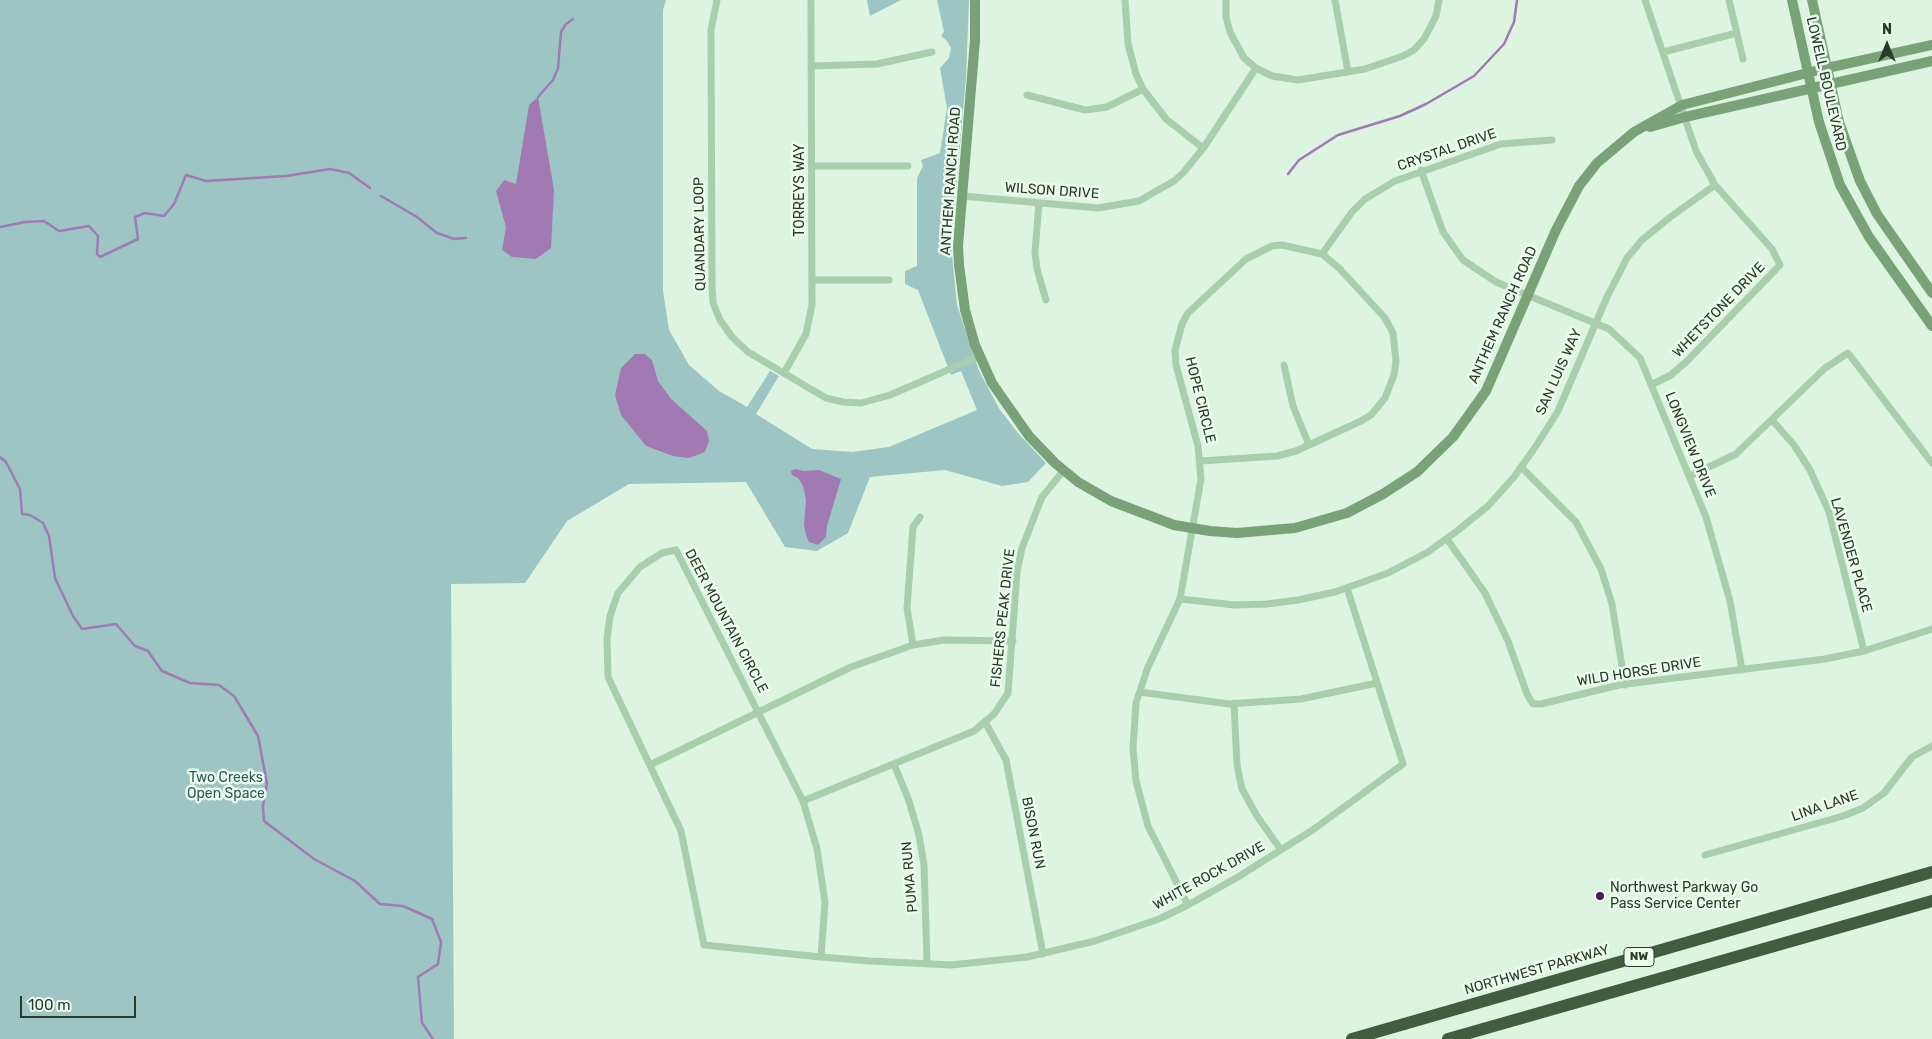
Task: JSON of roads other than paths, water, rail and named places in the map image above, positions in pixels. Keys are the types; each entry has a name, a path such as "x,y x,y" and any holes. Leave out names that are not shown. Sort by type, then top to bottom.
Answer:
{"highway":[{"name":"NORTHWEST PARKWAY","path":"1352,1039 1932,872"},
{"name":"NW","path":"1448,1039 1932,901"}],"street":[{"name":"QUANDARY LOOP","path":"717,0 711,30 713,303 720,320 732,337 748,352 826,398 861,403 890,395 980,356"},
{"name":"TORREYS WAY","path":"784,373 805,336 811,319 811,0"},
{"name":"ANTHEM RANCH ROAD","path":"975,0 975,40 958,246 964,310 980,356 992,383 1007,408 1029,436 1078,482 1111,501 1155,519 1192,529 1237,533 1295,528 1347,513 1383,494 1417,472 1453,437 1486,391 1556,230 1579,186 1597,163 1634,132 1682,105 1827,68 1932,45"},
{"path":"1125,0 1128,44 1136,74 1144,90 1166,119 1203,148"},
{"path":"1226,0 1226,17 1235,45 1244,58 1256,68 1272,76 1298,80 1389,63 1414,50 1431,26 1436,16 1439,0"},
{"path":"1335,0 1348,72"},
{"name":"WHETSTONE DRIVE","path":"1645,0 1696,151 1716,185 1772,249 1780,265 1672,375 1651,384"},
{"path":"1729,0 1743,58"},
{"name":"LOWELL BOULEVARD","path":"1792,0 1808,73 1832,164 1853,210 1869,237 1932,326"},
{"name":"LOWELL BOULEVARD","path":"1812,0 1844,141 1860,181 1877,214 1932,293"},
{"path":"1663,52 1737,33"},
{"path":"812,66 877,64 932,52"},
{"name":"ANTHEM RANCH ROAD","path":"1634,132 1685,117 1932,61"},
{"name":"WILSON DRIVE","path":"962,196 1098,208 1139,201 1174,181 1203,148 1256,68"},
{"path":"1027,95 1073,108 1090,110 1119,102 1144,90"},
{"name":"CRYSTAL DRIVE","path":"1322,254 1340,227 1364,199 1395,180 1501,144 1552,140"},
{"path":"812,166 908,166"},
{"name":"LONGVIEW DRIVE","path":"1421,170 1442,232 1463,260 1492,280 1595,322 1617,334 1640,358 1690,476 1718,556 1730,601 1742,670"},
{"name":"SAN LUIS WAY","path":"1180,599 1235,605 1267,604 1298,600 1347,588 1388,573 1428,552 1447,538 1488,506 1521,467 1558,411 1595,322 1627,258 1642,240 1716,185"},
{"path":"1039,203 1035,252 1037,268 1046,300"},
{"name":"HOPE CIRCLE","path":"1188,905 1148,826 1136,781 1133,748 1136,703 1148,667 1180,599 1200,487 1201,461 1176,365 1179,336 1188,314 1246,259 1259,252 1282,245 1322,254 1339,268 1385,318 1393,333 1396,361 1394,375 1385,398 1371,415 1309,445 1277,456 1201,461"},
{"path":"812,280 889,280"},
{"path":"1690,476 1736,454 1825,368 1848,353 1932,463"},
{"path":"1284,365 1293,406 1309,445"},
{"name":"LAVENDER PLACE","path":"1772,420 1794,445 1810,470 1829,512 1864,651"},
{"path":"1521,467 1576,522 1601,568 1612,604 1625,685"},
{"name":"FISHERS PEAK DRIVE","path":"803,801 974,731 994,714 1008,693 1017,572 1026,533 1042,497 1064,470"},
{"path":"913,645 907,608 913,527 920,517"},
{"name":"WILD HORSE DRIVE","path":"1447,538 1485,593 1508,641 1526,694 1533,704 1541,704 1595,690 1625,685 1825,659 1864,651 1932,629"},
{"name":"DEER MOUNTAIN CIRCLE","path":"676,550 760,711 803,801 817,849 825,902 821,957 704,945 681,832 608,677 610,616 618,593 640,567 662,553 676,550"},
{"name":"WHITE ROCK DRIVE","path":"821,957 951,964 1006,960 1042,954 1120,934 1159,919 1238,877 1281,850 1403,764 1347,588"},
{"path":"650,766 851,667 913,645 944,640 1013,641"},
{"path":"1140,692 1234,703 1301,699 1377,683"},
{"path":"1234,703 1237,766 1242,789 1256,816 1281,850"},
{"name":"BISON RUN","path":"985,722 1006,760 1042,954"},
{"name":"LINA LANE","path":"1706,856 1843,816 1863,808 1884,793 1912,757 1932,746"},
{"name":"PUMA RUN","path":"894,764 909,801 919,835 924,865 927,964"}],"waterway":[{"path":"1288,174 1299,160 1338,135 1400,116 1426,104 1474,76 1504,44 1514,22 1517,0"},
{"path":"538,97 553,80 558,68 561,32 566,24 573,19"},
{"path":"0,227 25,222 44,221 59,231 89,226 98,236 97,254 100,257 138,239 135,217 145,213 164,216 174,204 186,175 206,181 286,176 330,169 349,173 370,188"},
{"path":"381,196 417,217 437,233 454,239 466,238"},
{"path":"0,457 6,462 20,489 22,514 30,515 43,523 49,536 55,578 73,616 82,629 116,624 135,646 148,651 162,671 190,683 219,685 234,696 258,736 267,784 263,806 264,821 314,859 355,881 380,904 403,906 432,919 441,942 438,964 418,977 422,1023 433,1039"}],"place":[{"name":"Northwest Parkway Go Pass Service Center","path":"1600,896"}],"park label":[{"name":"Two Creeks Open Space","path":"226,786"}]}
